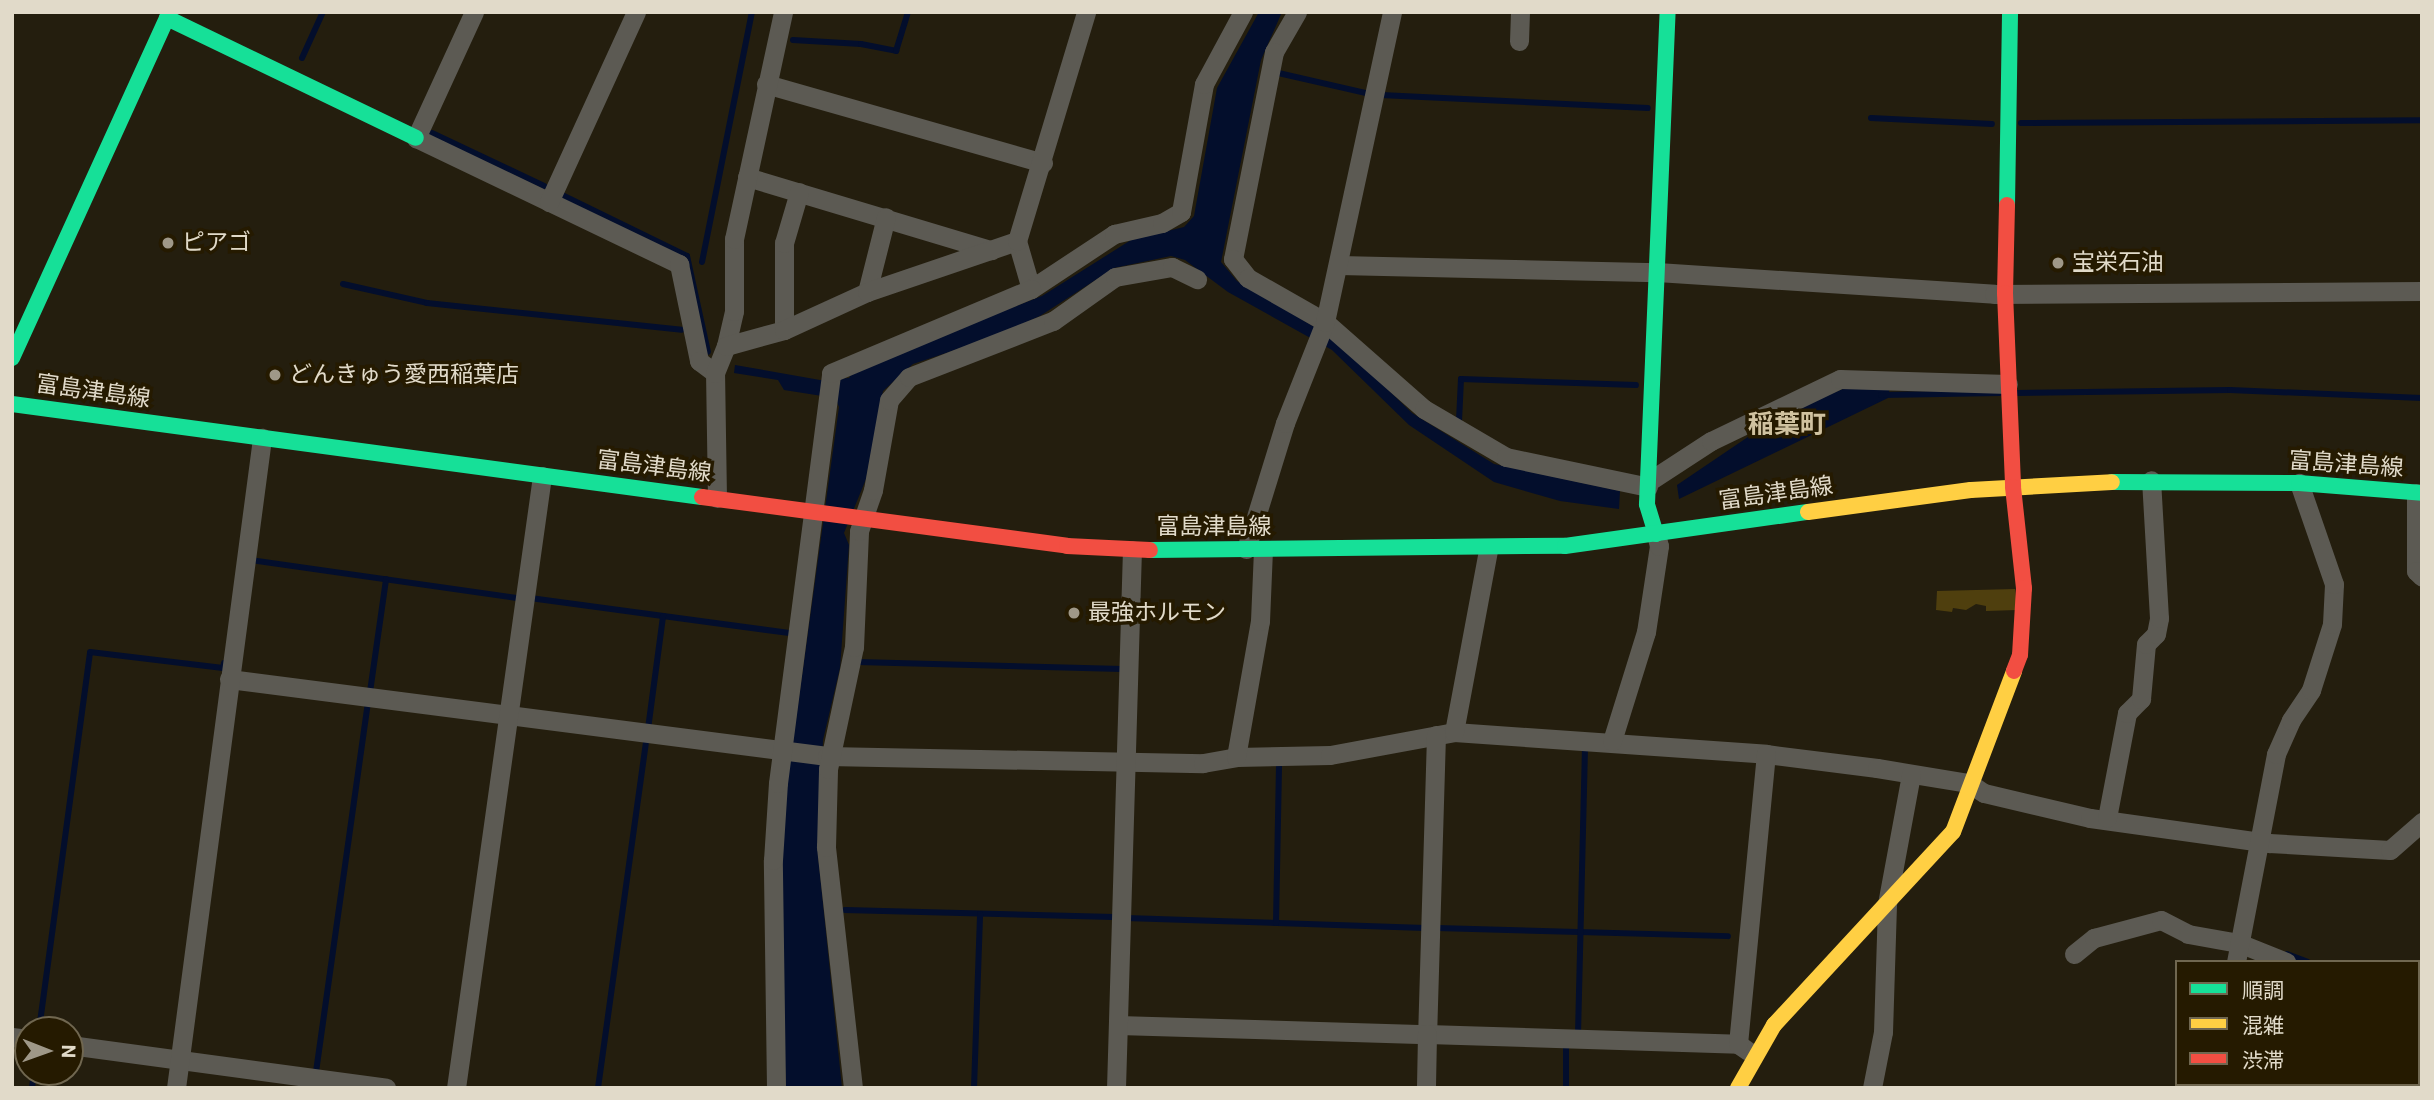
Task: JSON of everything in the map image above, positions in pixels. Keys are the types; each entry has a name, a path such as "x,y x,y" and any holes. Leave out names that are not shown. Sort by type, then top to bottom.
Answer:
{"main road":[{"path":"1656,534 1648,485 1668,12"},
{"path":"1738,1088 1746,1049 1774,1025 1953,832 1969,783 2020,655 2024,588 2013,487 2005,293 2010,12"},
{"path":"12,358 164,14 416,138"},
{"name":"富島津島線","path":"12,404 1067,546 1132,550 1488,550 1656,534 2013,487 2151,480 2299,483 2419,493"}],"street":[{"path":"474,12 416,138 679,264 699,361 715,373"},
{"path":"549,202 636,12"},
{"path":"717,498 715,373 726,346 734,311 734,239 783,12"},
{"path":"1031,289 1017,241 1086,12"},
{"path":"776,1088 773,860 830,376 1031,289 1114,234 1163,223 1181,212 1204,84 1243,12"},
{"path":"1297,12 1273,52 1231,248 1233,258 1248,278 1424,410 1506,457 1648,485 1711,441 1840,379 2008,391"},
{"path":"1236,757 1260,621 1255,550 1285,423 1322,331 1339,265 1392,12"},
{"path":"1519,41 1520,12"},
{"path":"766,84 1042,163"},
{"path":"747,177 991,250"},
{"path":"784,330 784,243 799,192"},
{"path":"867,292 886,217"},
{"path":"726,346 784,330 867,292 1017,241"},
{"path":"1339,265 1657,272 1909,291 2422,291"},
{"path":"853,1088 826,847 828,756 854,647 859,518 889,400 909,377 1053,321 1115,277 1172,267 1197,279"},
{"path":"176,1088 262,438"},
{"path":"456,1088 542,476"},
{"path":"2107,818 2127,713 2141,699 2146,644 2156,634 2159,618 2151,480"},
{"path":"2238,952 2276,754 2291,720 2311,690 2332,624 2334,583 2299,483"},
{"path":"2419,493 2416,571 2422,577"},
{"path":"1612,741 1646,632 1659,547 1656,534"},
{"path":"1116,1088 1132,550"},
{"path":"1426,1088 1445,733 1488,550"},
{"path":"229,679 828,756 1203,763 1236,757 1330,755 1445,733 1612,741 1766,754 1969,783 1984,793 2090,818 2107,818 2258,840 2390,850 2422,822"},
{"path":"1118,1026 1427,1034 1746,1049 1766,754"},
{"path":"1872,1088 1883,1032 1888,904 1911,774"},
{"path":"2074,954 2094,938 2161,920 2188,934 2238,952 2277,960"},
{"path":"84,1047 386,1088"}],"shaded area":[{"path":"2015,589 2017,610 1986,611 1986,606 1976,604 1966,610 1936,610 1937,591"}],"water":[{"path":"1259,12 1282,12 1261,60 1221,262 1237,281 1338,341 1412,413 1494,464 1620,491 1619,509 1560,501 1494,482 1409,425 1332,350 1228,292 1185,260 1171,256 1114,268 1040,316 994,337 913,364 883,391 866,479 844,533 849,545 840,668 823,740 818,855 842,1088 786,1088 780,947 783,814 839,407 835,398 784,390 778,380 734,373 735,365 820,380 849,378 854,369 1042,296 1131,240 1184,227 1194,216 1217,88"},
{"path":"1890,386 1888,398 1679,499 1677,485 1779,416 1845,388"}],"waterway":[{"path":"302,58 323,12"},
{"path":"702,262 752,12"},
{"path":"793,40 861,44 896,51 908,12"},
{"path":"1274,72 1370,94"},
{"path":"1381,95 1648,108"},
{"path":"1871,118 1992,124"},
{"path":"2021,123 2422,120"},
{"path":"432,133 544,186"},
{"path":"562,195 687,256 708,352"},
{"path":"343,284 427,303 682,330"},
{"path":"1459,421 1461,379 1636,385"},
{"path":"2014,393 2230,390 2422,398"},
{"path":"1881,395 2000,393"},
{"path":"250,560 518,598"},
{"path":"370,692 386,579"},
{"path":"530,598 788,633"},
{"path":"648,729 663,616"},
{"path":"41,1016 90,652 223,668 224,663"},
{"path":"858,662 1122,669"},
{"path":"316,1072 368,702"},
{"path":"598,1088 646,741"},
{"path":"1578,1034 1585,747"},
{"path":"1276,923 1279,763"},
{"path":"845,910 1114,917"},
{"path":"974,1088 980,914"},
{"path":"1126,918 1425,928"},
{"path":"1437,928 1728,936"},
{"path":"2287,954 2303,960"},
{"path":"1566,1045 1566,1088"}],"traffic: fast":[{"path":"12,358 170,12"},
{"path":"1656,534 1647,504 1668,12"},
{"path":"2007,205 2010,12"},
{"path":"167,18 416,138"},
{"path":"12,404 702,497"},
{"path":"2112,482 2299,483 2422,493"},
{"path":"1150,550 1565,546 1808,512"}],"traffic: slow":[{"path":"1808,512 1971,490 2112,482"},
{"path":"1738,1088 1774,1025 1953,832 2014,671"}],"traffic: jam":[{"path":"2007,205 2005,293 2013,487 2024,588 2020,655 2014,671"},
{"path":"702,497 1067,546 1150,550"}],"place":[{"name":"ピアゴ","path":"168,243"},
{"name":"宝栄石油","path":"2058,263"},
{"name":"どんきゅう愛西稲葉店","path":"275,375"},
{"name":"最強ホルモン","path":"1074,613"}],"district":[{"name":"稲葉町","path":"1787,425"}]}
